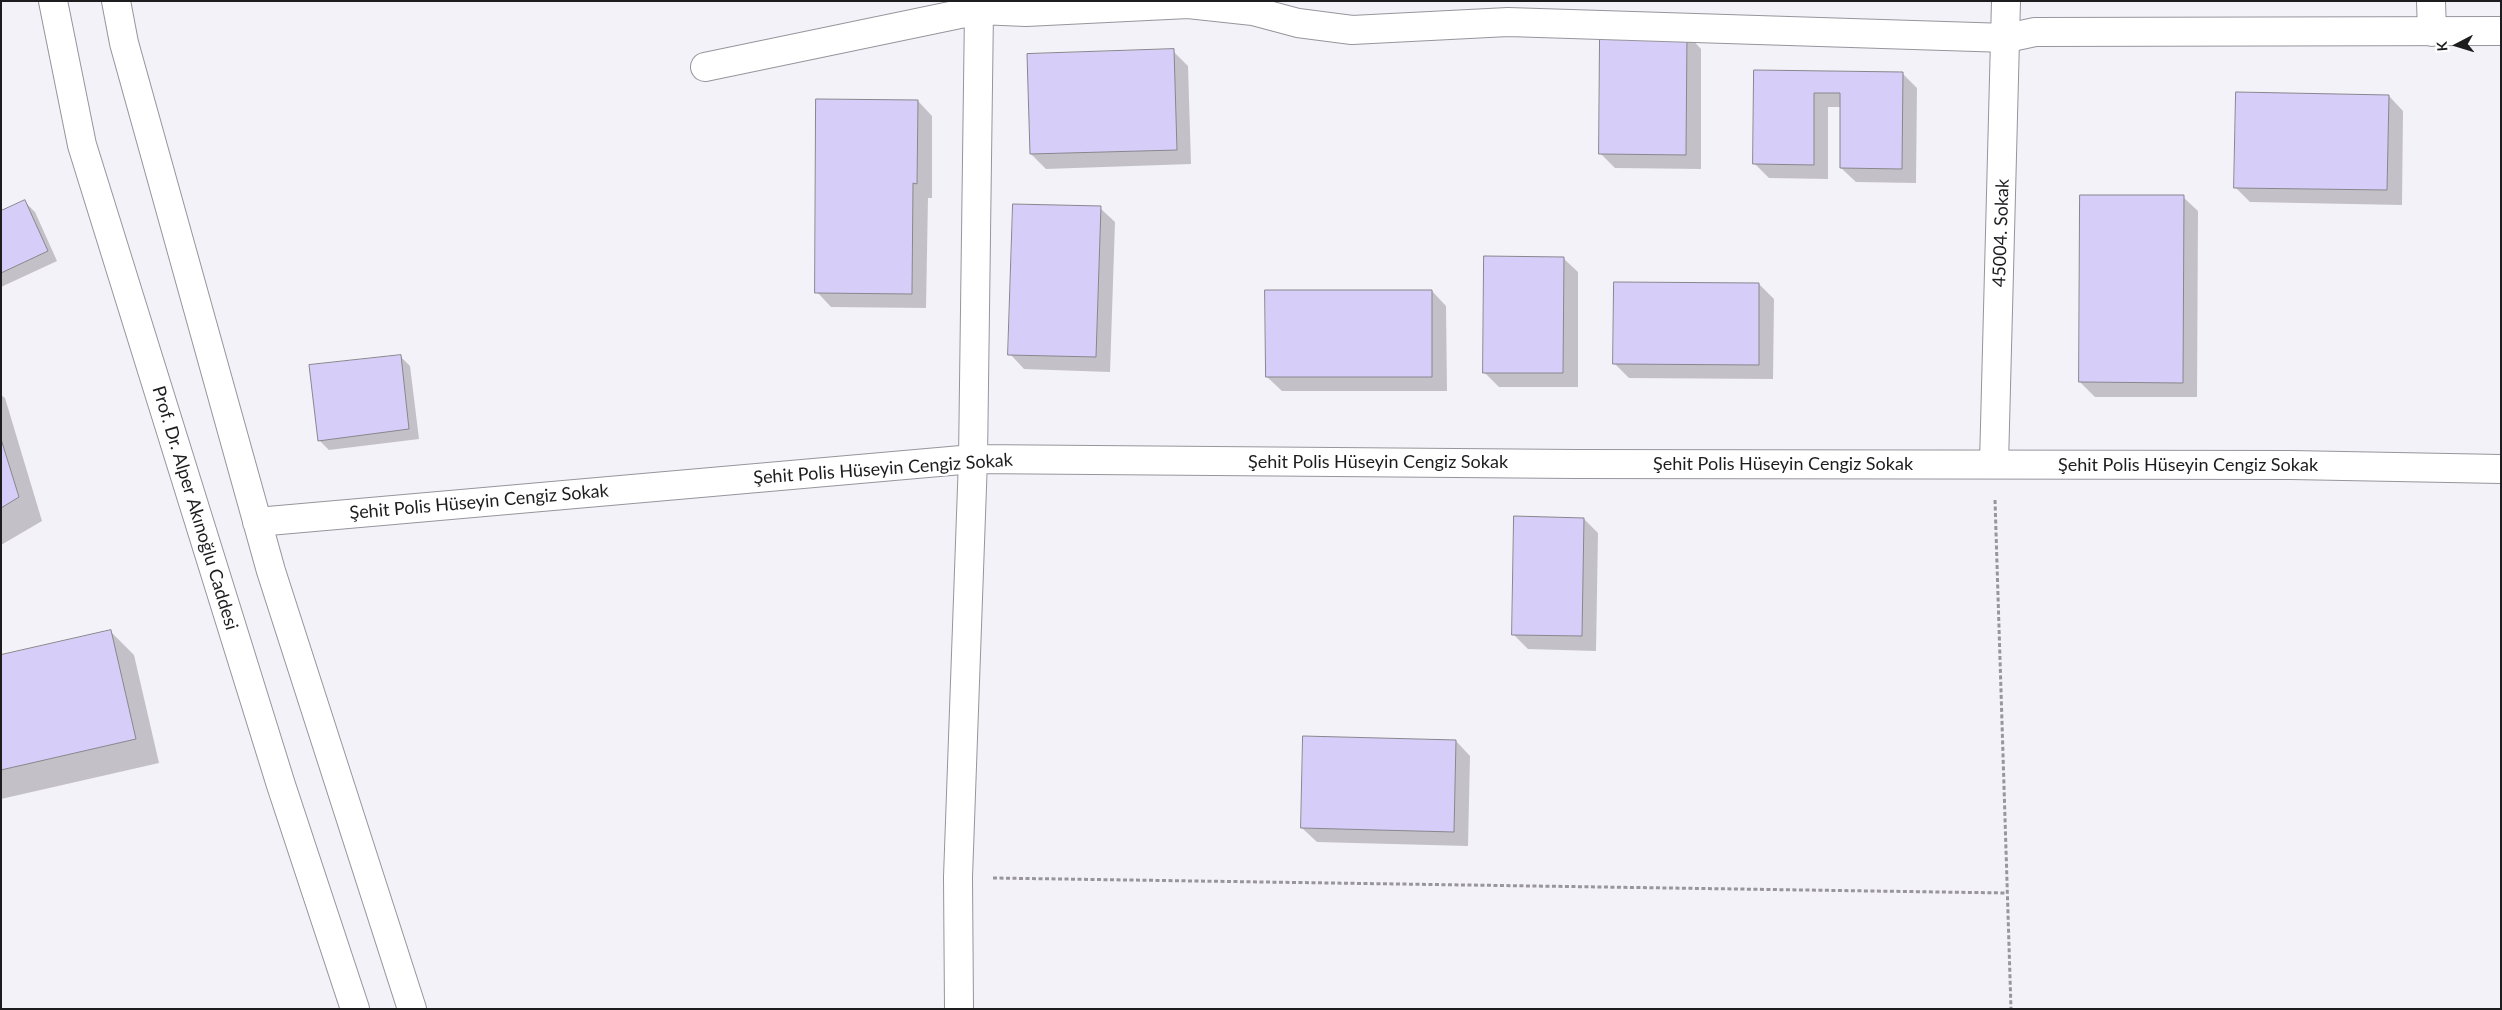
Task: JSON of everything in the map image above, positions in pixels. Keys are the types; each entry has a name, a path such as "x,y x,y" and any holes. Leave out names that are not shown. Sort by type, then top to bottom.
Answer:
{"street":[{"name":"Prof. Dr. Alper Akınoğlu Caddesi","path":"53,1 82,145 278,776 356,1009"},
{"path":"116,1 124,43 257,522 412,1009"},
{"name":"45004. Sokak","path":"1994,464 2007,38 2006,1"},
{"path":"2431,1 2432,32"},
{"path":"705,67 979,10 1026,12 1188,4 1253,11 1298,23 1352,30 1508,12 2007,38 2035,32 2501,32"},
{"path":"959,1009 958,877 972,459 979,10"},
{"name":"Şehit Polis Hüseyin Cengiz Sokak","path":"257,522 972,459 2281,465 2501,469"}],"path":[{"path":"1994,464 2011,1009"},
{"path":"958,877 2007,893"}],"building":[{"path":"1600,32 1687,33 1686,155 1599,154"},
{"path":"1174,49 1177,150 1030,154 1027,54"},
{"path":"1754,70 1903,72 1902,169 1840,168 1840,93 1814,93 1814,165 1753,164"},
{"path":"2236,92 2389,95 2387,190 2234,188"},
{"path":"816,99 918,100 917,184 913,183 912,294 815,293"},
{"path":"2080,195 2184,195 2183,383 2079,382"},
{"path":"25,200 48,251 1,273 1,211"},
{"path":"1013,204 1101,206 1096,357 1008,355"},
{"path":"1484,256 1564,257 1563,373 1483,373"},
{"path":"1614,282 1759,283 1759,365 1613,364"},
{"path":"1265,290 1432,290 1432,377 1266,377"},
{"path":"401,355 409,429 318,441 309,365"},
{"path":"1,439 19,497 1,508"},
{"path":"1514,516 1584,518 1582,636 1512,635"},
{"path":"111,630 136,739 1,770 1,655"},
{"path":"1303,736 1456,740 1454,832 1301,828"}]}
